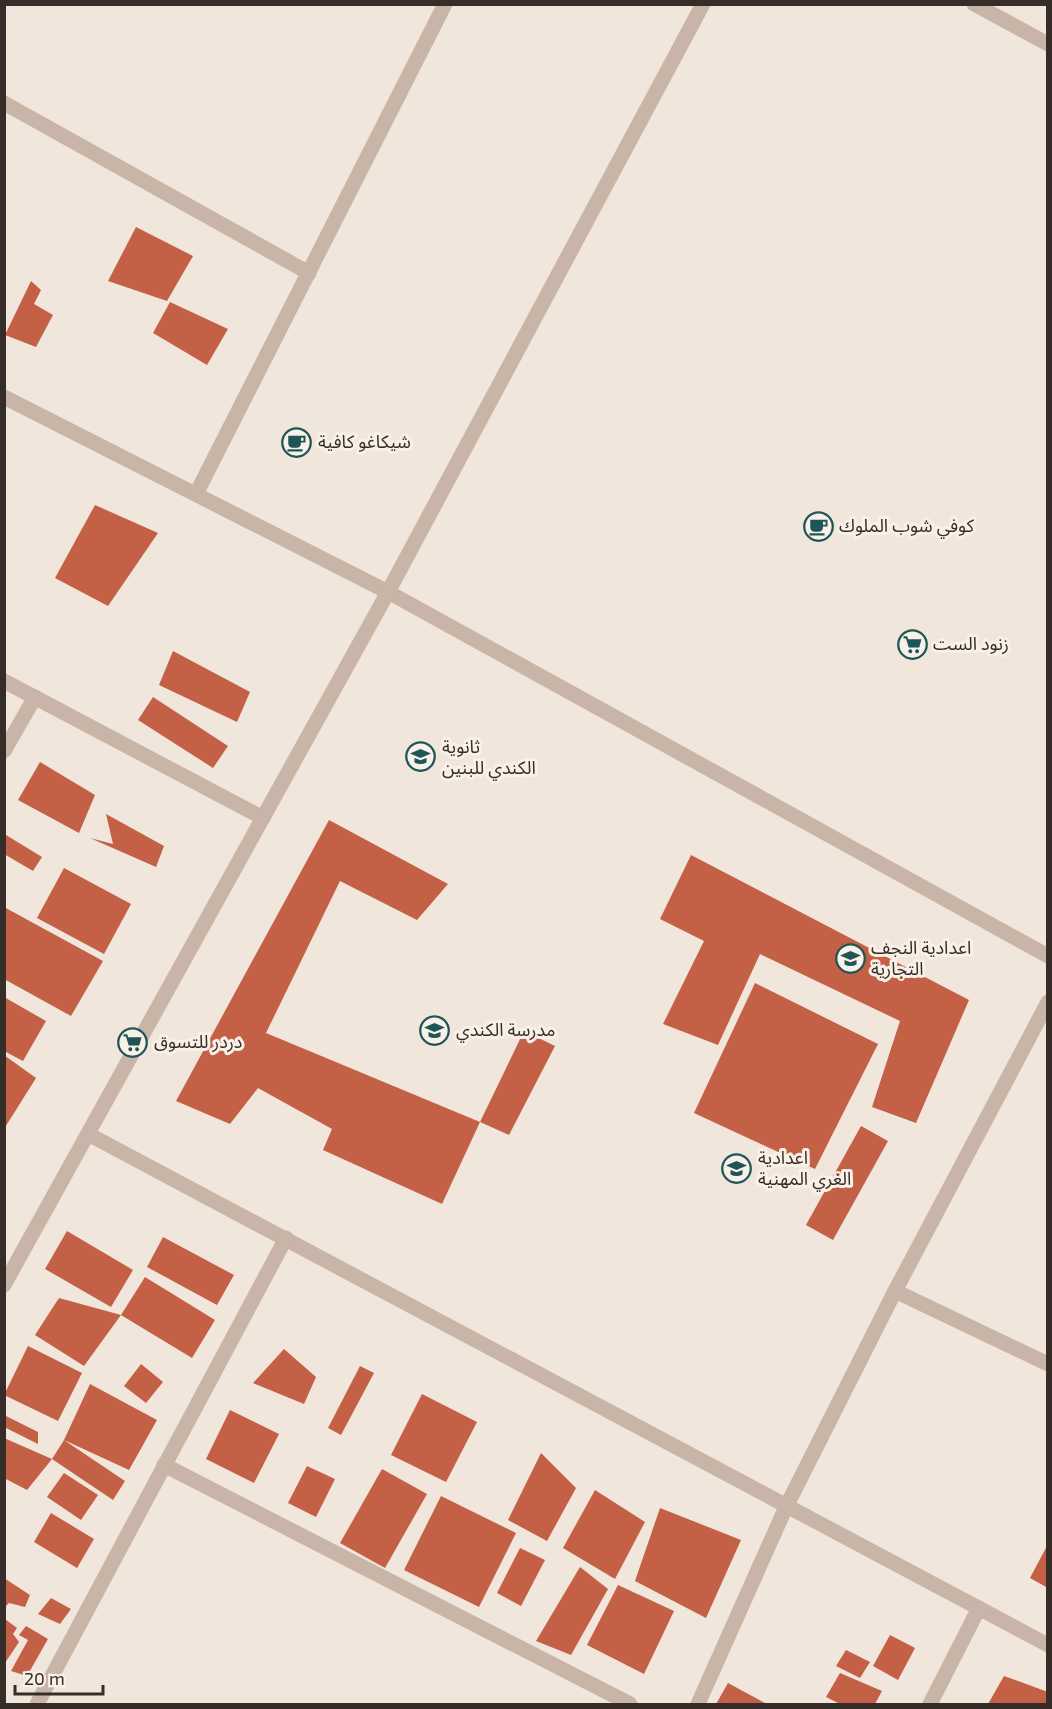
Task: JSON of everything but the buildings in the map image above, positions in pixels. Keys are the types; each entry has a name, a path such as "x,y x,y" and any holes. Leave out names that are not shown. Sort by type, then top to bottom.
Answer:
{"street":[{"path":"196,494 445,4"},
{"path":"4,1285 388,592 703,4"},
{"path":"974,4 1047,44"},
{"path":"4,103 309,273"},
{"path":"4,397 388,592 1047,956"},
{"path":"4,681 263,818"},
{"path":"4,751 35,697"},
{"path":"698,1704 786,1507 895,1291 1047,1002"},
{"path":"88,1134 1047,1645"},
{"path":"37,1704 286,1238"},
{"path":"895,1291 1047,1364"},
{"path":"164,1465 630,1704"},
{"path":"930,1704 979,1608"}],"place":[{"name":"شيكاغو كافية","path":"297,442"},
{"name":"كوفي شوب الملوك","path":"818,526"},
{"name":"زنود الست","path":"912,644"},
{"name":"ثانوية الكندي للبنين","path":"421,757"},
{"name":"اعدادية النجف التجارية","path":"850,958"},
{"name":"مدرسة الكندي","path":"435,1030"},
{"name":"دردر للتسوق","path":"133,1042"},
{"name":"اعدادية الغري المهنية","path":"737,1168"}]}
